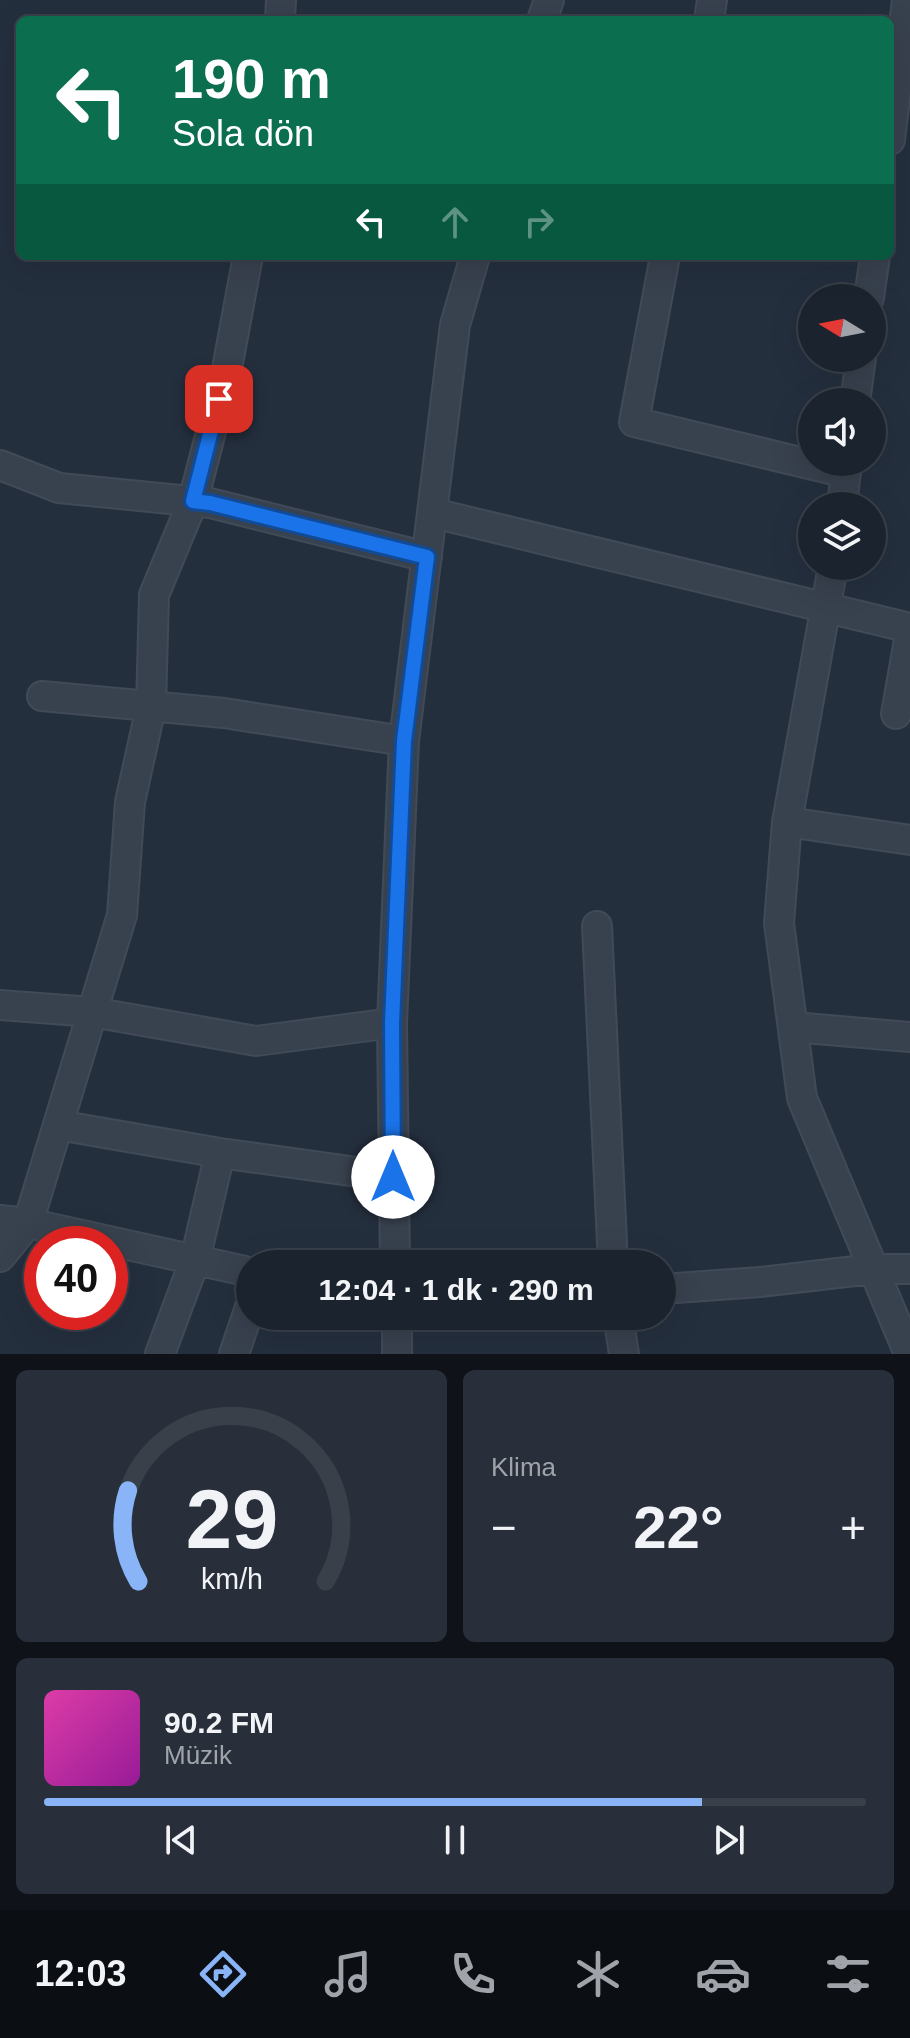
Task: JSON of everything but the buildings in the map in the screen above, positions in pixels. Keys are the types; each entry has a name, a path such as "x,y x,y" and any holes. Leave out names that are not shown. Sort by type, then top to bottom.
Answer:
{"street":[{"path":"894,107 907,0"},
{"path":"0,1257 58,1125 122,915 130,802 151,707 154,595 193,501 226,374 247,260"},
{"path":"395,1250 392,1023 404,741 455,325 474,260"},
{"path":"664,260 634,422 798,457"},
{"path":"871,284 874,260"},
{"path":"0,465 59,488 210,503 427,557"},
{"path":"433,513 910,631 896,714"},
{"path":"831,580 787,822 779,923 802,1098 909,1354"},
{"path":"42,696 224,713 404,741"},
{"path":"787,822 910,840"},
{"path":"597,926 612,1250"},
{"path":"0,1005 92,1012 256,1041 392,1023"},
{"path":"793,1027 910,1037"},
{"path":"58,1125 220,1153 393,1177"},
{"path":"160,1354 195,1260 220,1153"},
{"path":"14,1222 236,1269"},
{"path":"676,1288 872,1269 910,1269"},
{"path":"234,1354 242,1330"},
{"path":"397,1330 397,1354"},
{"path":"620,1330 624,1354"}],"route":[{"path":"219,399 193,501 427,557 404,741 392,1023 393,1177"}]}
